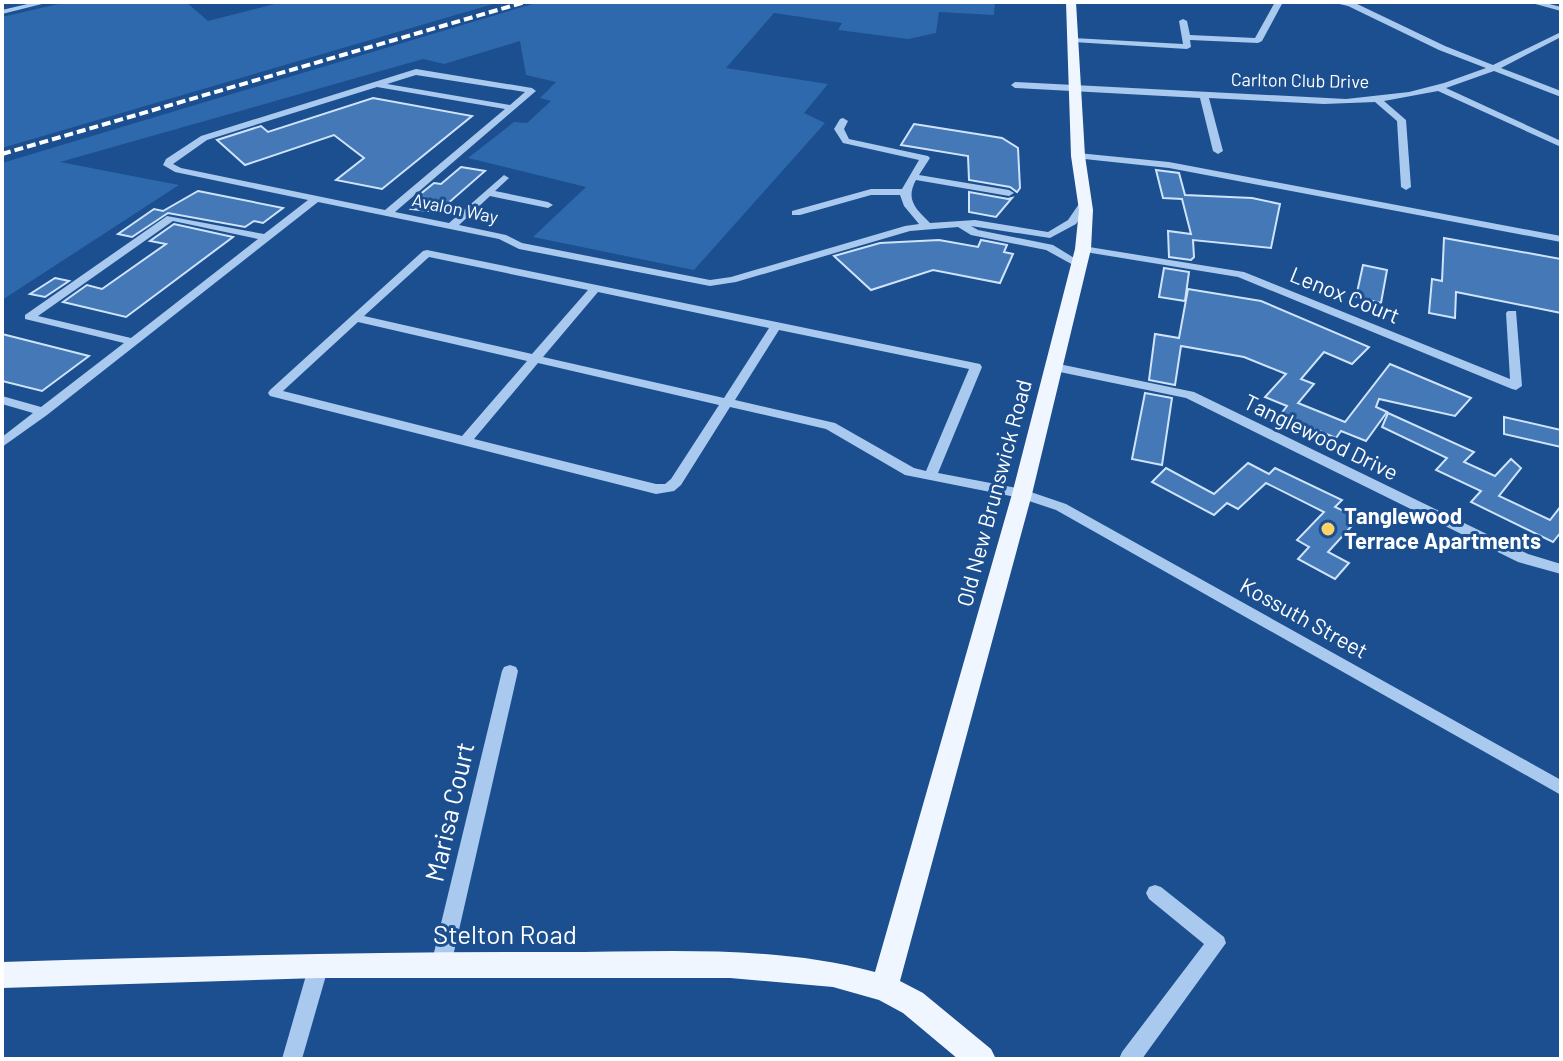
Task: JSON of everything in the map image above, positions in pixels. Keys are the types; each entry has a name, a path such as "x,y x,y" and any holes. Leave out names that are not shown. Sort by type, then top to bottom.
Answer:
{"main road":[{"name":"Old New Brunswick Road","path":"884,988 1022,494 1081,256 1085,203 1078,156 1071,2"},
{"name":"Stelton Road","path":"2,975 319,965 730,965 833,974 884,988 913,1003 981,1059"}],"street":[{"path":"2,12 46,2"},
{"path":"1186,37 1258,41 1279,2"},
{"path":"1335,2 1350,4 1491,67 1561,94"},
{"path":"1462,2 1511,2"},
{"path":"1532,2 1561,9"},
{"path":"1073,40 1187,47 1183,21"},
{"name":"Carlton Club Drive","path":"1015,85 1319,101 1376,99 1410,95 1437,87 1491,67 1561,34"},
{"path":"376,85 423,72 532,91 387,214"},
{"path":"376,85 512,108"},
{"name":"Avalon Way","path":"376,85 204,138 169,161 168,165 178,170 502,237 519,246 710,283 732,280 926,225 962,226 975,223 1050,235 1072,222 1085,203"},
{"path":"1437,87 1561,144"},
{"path":"1204,95 1218,151"},
{"path":"1376,99 1401,120 1406,187"},
{"path":"843,121 839,129 842,137 852,144 925,158 905,192 905,205 926,225"},
{"path":"1078,156 1169,165 1561,239"},
{"path":"914,177 1009,193"},
{"path":"451,227 504,178"},
{"path":"796,213 871,192 905,192"},
{"path":"488,193 548,205"},
{"path":"2,443 316,199"},
{"path":"133,342 29,317 171,218 266,238"},
{"name":"Avalon Way","path":"962,226 975,233 1081,256"},
{"path":"776,326 676,482 669,488 656,489 274,393 427,253 976,367 930,477"},
{"name":"Lenox Court","path":"1081,256 1240,274 1516,386 1512,313"},
{"path":"465,441 595,288"},
{"name":"Kossuth Street","path":"356,318 840,429 897,466 930,477 1022,494 1061,507 1561,788"},
{"name":"Tanglewood Drive","path":"1054,367 1190,395 1523,558 1561,569"},
{"path":"2,400 43,412"},
{"name":"Marisa Court","path":"441,965 510,671"},
{"path":"1129,1059 1217,943 1155,893"},
{"path":"292,1059 319,965"}],"shaded area":[{"path":"67,2 186,2 208,21 283,2 500,2 2,148 2,17"},
{"path":"539,2 995,2 994,15 939,12 936,33 908,39 838,30 842,23 774,13 726,68 828,84 804,113 825,123 694,270 533,237 586,187 468,158 514,122 527,123 551,101 540,98 556,82 526,75 520,41 444,64 423,59 60,162 179,185 2,300 2,163"}],"building":[{"path":"373,98 472,116 382,189 336,180 364,158 334,135 245,165 217,140 261,126 268,132"},
{"path":"914,124 1002,138 1018,148 1020,188 1017,192 1010,187 969,180 968,156 901,145"},
{"path":"461,167 485,171 438,212 411,209 424,197 418,196 434,183 441,184"},
{"path":"1156,170 1179,173 1185,195 1252,198 1280,204 1271,248 1193,240 1194,257 1191,260 1169,257 1168,231 1191,234 1182,199 1163,198"},
{"path":"198,191 283,208 263,223 254,221 245,227 168,213 132,237 118,234 154,209 163,211"},
{"path":"969,192 1012,198 996,217 969,212"},
{"path":"174,224 233,237 126,317 63,302 87,285 102,289 166,244 150,241"},
{"path":"1444,238 1561,259 1561,313 1456,292 1455,318 1429,313 1432,279 1442,281"},
{"path":"939,240 978,247 981,240 1007,245 1004,252 1013,254 1000,283 933,270 871,290 834,256 880,243"},
{"path":"1363,265 1387,270 1381,303 1356,297"},
{"path":"1164,268 1189,272 1185,301 1159,297"},
{"path":"55,278 69,281 45,297 30,294"},
{"path":"1188,289 1261,301 1369,347 1352,364 1324,352 1301,379 1314,384 1298,403 1345,422 1390,364 1471,398 1455,416 1379,399 1376,407 1387,412 1366,441 1341,431 1336,438 1280,415 1287,406 1265,397 1286,374 1244,357 1181,346 1175,385 1149,380 1155,334 1179,338"},
{"path":"2,334 89,356 42,391 2,381"},
{"path":"1145,393 1172,398 1162,465 1132,459"},
{"name":"Tanglewood Terrace Apartments","path":"1388,413 1474,452 1464,462 1495,476 1511,459 1521,468 1499,496 1550,520 1561,506 1561,532 1553,542 1471,502 1481,491 1436,470 1447,458 1382,427"},
{"path":"1504,417 1561,430 1561,447 1504,434"},
{"name":"Tanglewood Terrace Apartments","path":"1248,463 1269,474 1275,468 1342,500 1335,507 1359,518 1328,552 1349,563 1335,579 1298,559 1309,547 1297,540 1324,512 1266,483 1238,509 1227,503 1214,515 1152,482 1166,468 1214,494"}],"railway":[{"path":"2,154 525,2"}],"place":[{"name":"Tanglewood Terrace Apartments","path":"1328,529"}]}
